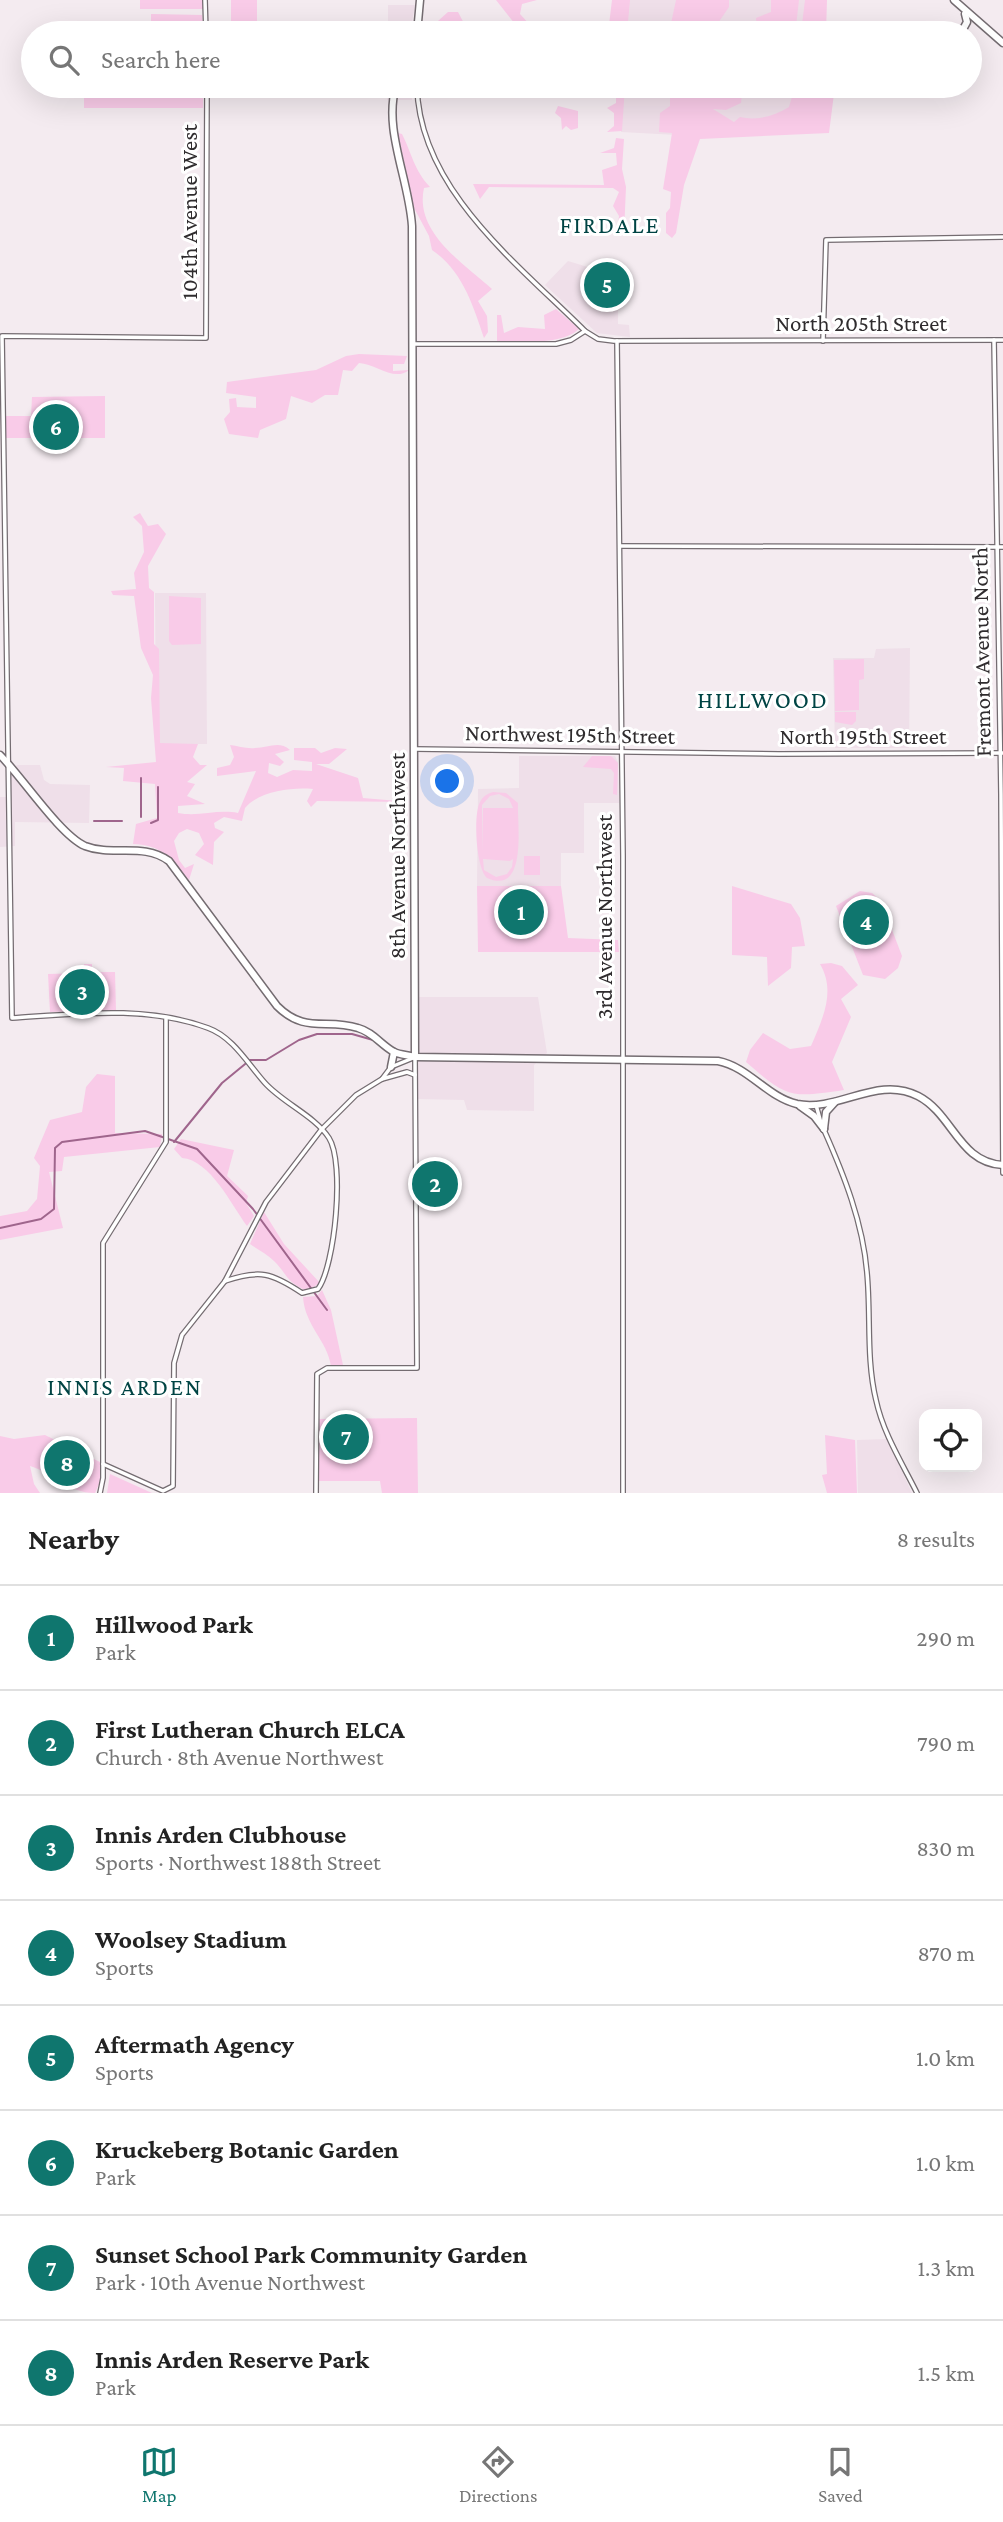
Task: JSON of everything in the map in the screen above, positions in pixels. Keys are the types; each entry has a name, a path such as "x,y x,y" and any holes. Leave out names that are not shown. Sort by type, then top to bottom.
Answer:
{"main road":[{"path":"418,21 420,0"},
{"path":"954,0 976,21"},
{"path":"965,12 967,21"},
{"path":"982,26 1003,43"},
{"name":"8th Avenue Northwest","path":"394,98 390,118 411,213 415,1057"},
{"path":"0,755 10,766 19,784 81,844 101,849 144,850 169,861 287,1016 306,1025 355,1027 372,1034 394,1052 415,1057 728,1063 814,1116 824,1129"},
{"path":"391,1067 394,1052"},
{"path":"795,1103 816,1105 882,1089 912,1093 936,1110 970,1153 985,1162 1003,1165"},
{"path":"824,1129 826,1112 840,1100"}],"street":[{"path":"205,0 206,21"},
{"path":"991,34 1001,33"},
{"name":"104th Avenue West","path":"10,745 2,336 206,338 206,98"},
{"path":"411,344 556,344 571,340 585,331 470,216 423,131 419,98"},
{"path":"823,341 826,240 1003,237"},
{"name":"North 205th Street","path":"585,331 598,338 618,341 1003,340"},
{"name":"Fremont Avenue North","path":"994,340 1002,753 1003,1173"},
{"name":"3rd Avenue Northwest","path":"618,341 622,752 623,1493"},
{"path":"620,546 1003,547"},
{"path":"0,755 10,745"},
{"path":"10,745 12,1018 118,1013 208,1028 224,1037 271,1090 321,1130 334,1150 337,1193 327,1268 318,1289 302,1293 281,1279 263,1273 225,1281"},
{"name":"Northwest 195th Street","path":"415,749 724,753"},
{"name":"North 195th Street","path":"724,753 1002,753"},
{"path":"11,792 19,784"},
{"path":"100,1493 103,1464 103,1243 117,1226 166,1142 166,1019"},
{"path":"382,1079 391,1067 415,1057"},
{"name":"8th Avenue Northwest","path":"316,1493 315,1393 320,1370 417,1368 415,1057"},
{"path":"397,1076 405,1063"},
{"path":"103,1464 163,1491 170,1489 174,1482 175,1353 186,1328 225,1281 266,1202 321,1130 354,1096 382,1079 407,1072 415,1075"},
{"path":"816,1105 850,1189 867,1269 872,1383 876,1404 889,1438 917,1493"}],"shaded area":[{"path":"140,0 203,0 203,9 140,9"},
{"path":"231,0 257,0 257,21 231,21"},
{"path":"496,0 537,0 522,4 520,14 526,21 513,21"},
{"path":"612,0 630,0 628,21 609,21"},
{"path":"623,0 815,0 812,21 622,21"},
{"path":"676,0 729,0 729,7 719,21 672,21"},
{"path":"771,0 799,0 797,21 756,21 756,18 771,12"},
{"path":"805,0 827,0 826,21 802,21"},
{"path":"388,5 415,5 412,21 388,21"},
{"path":"448,12 458,12 463,21 438,21"},
{"path":"151,14 202,15 202,21 151,21"},
{"path":"84,98 203,98 203,108 84,108"},
{"path":"388,98 412,98 412,100"},
{"path":"616,98 624,98 622,131 607,132 614,126 614,113 607,108 616,103"},
{"path":"622,98 800,98 796,126 677,135 621,132"},
{"path":"670,98 742,98 741,103 726,110 713,109 734,122 740,117 759,118 778,113 789,107 792,98 833,98 829,133 700,139 684,185 676,233 672,238 666,233 666,213 670,208 671,192 663,189 672,133 659,132 660,113 670,106"},
{"path":"558,106 578,111 578,128 571,130 566,126 562,130 561,118 555,113"},
{"path":"398,133 402,134 417,168 430,187 424,188 423,204 426,219 434,233 456,258 492,289 478,301 487,316 488,332 484,338 465,289 451,268 432,250 429,236 413,206"},
{"path":"616,138 624,139 624,233 617,231 619,216 613,206 619,192 613,188 489,187 480,199 473,184 604,185 602,170 617,165 616,153 600,153 614,148"},
{"path":"568,261 604,272 618,272 618,324 629,325 630,337 597,333 545,285"},
{"path":"556,309 579,329 552,340 497,342 497,315 501,315 504,333 518,327 545,329 544,315"},
{"path":"346,356 407,356 404,364 393,364 393,371 409,370 397,374 359,363 352,371 343,370 338,395 325,395 312,403 291,396 286,419 260,430 258,438 229,434 224,419 230,412 229,399 236,398 237,407 256,408 256,397 226,393 227,382 316,370"},
{"path":"105,396 105,438 6,438 6,416 31,416 32,397"},
{"path":"140,513 148,526 158,524 166,534 148,566 149,588 154,592 154,644 159,649 160,743 198,744 193,757 200,765 207,765 187,782 195,784 187,796 205,804 178,806 178,813 238,813 256,771 217,776 217,768 230,765 234,757 230,745 249,748 278,745 286,747 290,750 275,754 284,762 280,766 269,763 268,773 277,777 293,770 312,771 312,762 294,760 294,748 315,748 321,753 335,748 347,749 329,764 316,764 358,778 363,798 410,802 317,801 311,807 307,801 313,789 267,794 245,808 242,821 224,817 214,823 215,828 224,832 214,842 213,865 195,855 204,844 199,833 187,829 179,833 174,841 179,860 185,868 194,864 189,880 177,865 159,850 133,844 136,824 157,818 155,784 123,781 124,768 106,767 156,762 151,698 153,675 141,648 134,596 113,595 111,591 136,589 134,573 144,552 142,526 133,517"},
{"path":"155,593 206,593 207,744 156,744"},
{"path":"169,596 201,598 201,644 172,645 169,641"},
{"path":"910,648 909,748 835,748 833,658 874,658 876,649"},
{"path":"864,659 864,679 859,680 859,710 835,711 834,660"},
{"path":"835,712 856,712 856,721 852,725 835,722"},
{"path":"519,756 615,756 618,762 619,803 584,803 584,853 561,853 561,886 477,886 478,789 519,788"},
{"path":"592,756 611,756 618,763 617,795 613,794 614,773 611,769 583,767"},
{"path":"18,765 40,765 44,780 50,784 90,785 89,823 15,822 15,846 0,847 0,797 7,797 7,769"},
{"path":"493,792 506,793 518,803 519,841 515,868 509,877 500,881 487,878 483,872 477,841 480,802","holes":["499,794 509,799 513,808 483,808 482,852 482,805 490,796","483,859 513,859 512,867 507,874 496,877 484,870"]},
{"path":"524,856 540,856 540,875 524,875"},
{"path":"477,886 561,886 568,938 618,940 619,952 478,952"},
{"path":"732,886 791,904 800,918 805,946 792,947 791,968 768,986 767,957 732,955"},
{"path":"860,891 872,893 881,901 902,956 898,968 885,979 863,975 836,906"},
{"path":"84,964 92,964 92,972 115,972 116,1010 50,1012 48,974 84,973"},
{"path":"820,964 842,966 858,985 841,999 851,1017 832,1062 844,1090 801,1094 781,1089 746,1062 750,1050 763,1033 790,1049 811,1046 826,1005 827,984"},
{"path":"418,997 538,997 547,1053 534,1065 534,1111 467,1110 464,1100 418,1099"},
{"path":"97,1074 115,1076 115,1133 162,1134 160,1147 64,1157 62,1171 49,1172 63,1228 0,1240 0,1216 27,1211 37,1199 40,1166 34,1158 50,1120 82,1112 86,1087"},
{"path":"181,1139 234,1150 227,1176 248,1196 246,1203 254,1216 247,1226 211,1175 202,1166 182,1158 174,1149"},
{"path":"264,1212 284,1244 320,1283 307,1291 291,1281 271,1258 250,1244"},
{"path":"322,1290 331,1310 343,1365 331,1366 305,1307 303,1297 317,1296"},
{"path":"417,1418 418,1493 382,1493 380,1481 318,1481 318,1419"},
{"path":"45,1435 100,1462 100,1482 95,1493 76,1490 30,1466 34,1484 40,1493 0,1493 0,1436 14,1439"},
{"path":"825,1435 855,1440 857,1493 827,1493 822,1475 827,1474"},
{"path":"887,1439 912,1493 858,1493 857,1440"},
{"path":"110,1474 152,1493 107,1493"}],"waterway":[{"path":"141,778 141,817"},
{"path":"151,823 158,820 158,787"},
{"path":"94,821 122,821"},
{"path":"174,1142 222,1083 250,1060 266,1060 299,1040 317,1034 352,1034 373,1040"},
{"path":"0,1228 41,1219 54,1209 55,1148 62,1142 145,1131 197,1149 253,1209 327,1310"}],"place":[{"name":"Aftermath Agency","path":"607,285"},
{"name":"Kruckeberg Botanic Garden","path":"56,427"},
{"name":"Hillwood Park","path":"521,912"},
{"name":"Woolsey Stadium","path":"866,922"},
{"name":"Innis Arden Clubhouse","path":"82,992"},
{"name":"First Lutheran Church ELCA","path":"435,1184"},
{"name":"Sunset School Park Community Garden","path":"346,1437"},
{"name":"Innis Arden Reserve Park","path":"67,1463"}],"district":[{"name":"FIRDALE","path":"610,225"},
{"name":"HILLWOOD","path":"763,700"},
{"name":"INNIS ARDEN","path":"125,1387"}]}
